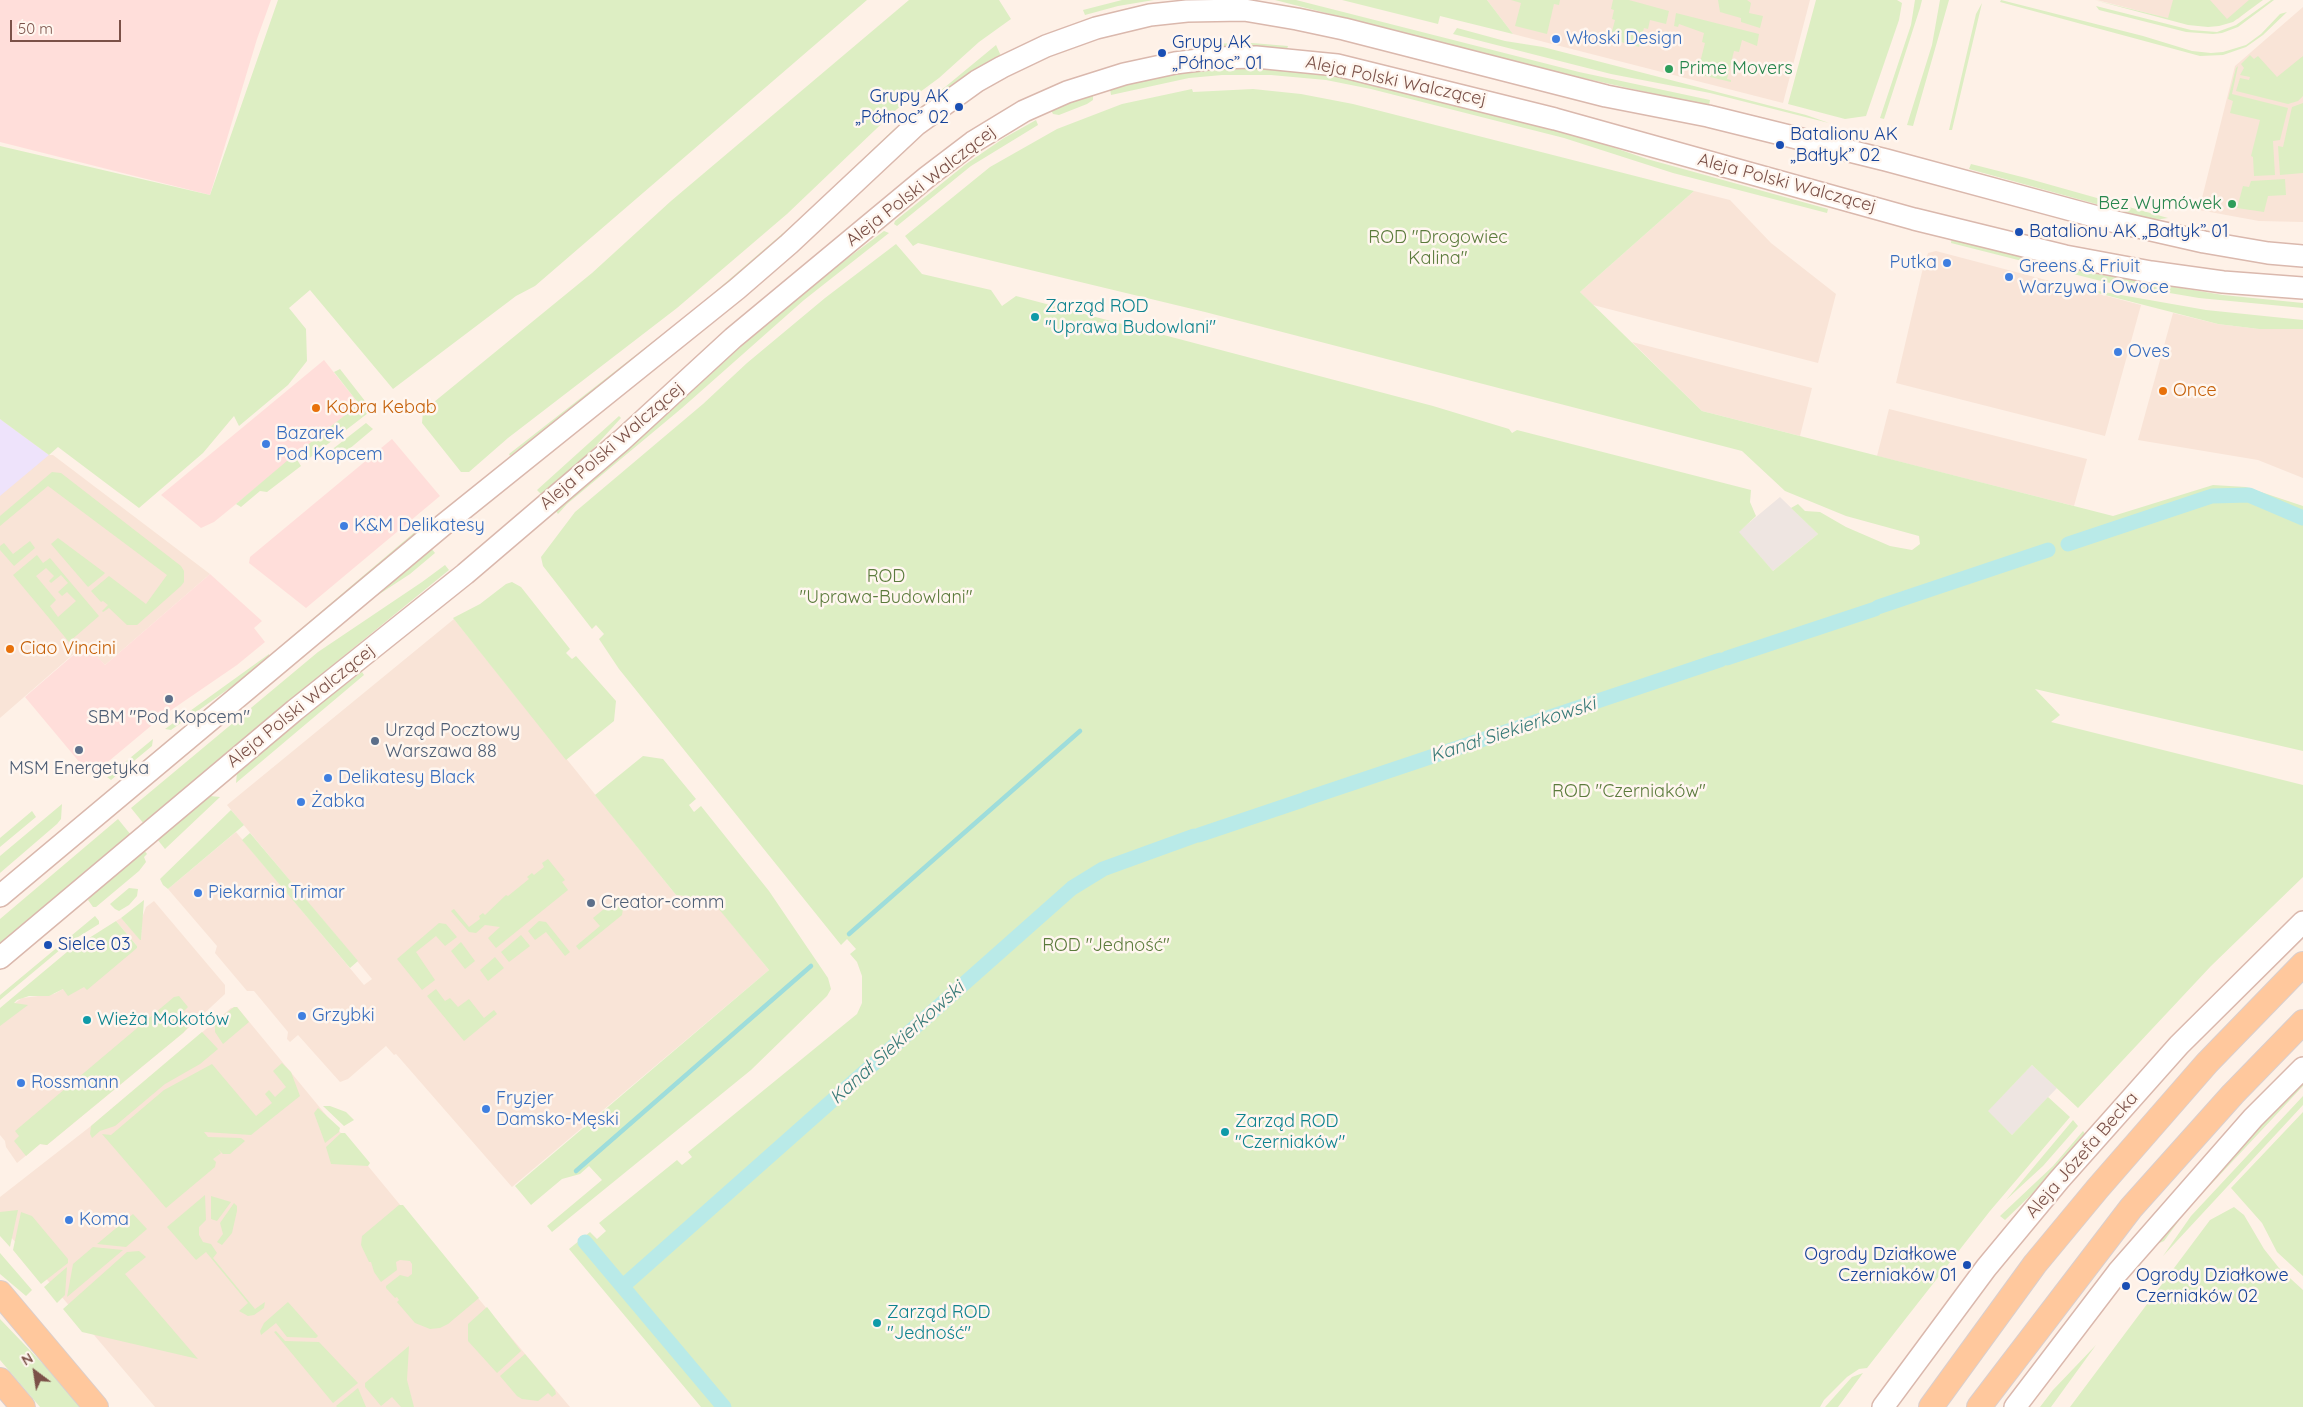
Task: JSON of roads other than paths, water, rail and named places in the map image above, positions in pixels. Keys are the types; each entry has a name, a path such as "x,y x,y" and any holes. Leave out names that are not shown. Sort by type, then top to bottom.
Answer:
{"main road":[{"name":"Aleja Polski Walczącej","path":"0,896 442,526 522,464 737,289 789,244 916,125 977,81 1002,67 1046,46 1096,28 1150,15 1187,11 1244,10 1297,19 1344,29 1606,96 1717,118 1886,160 2124,224 2204,242 2268,253 2303,256"},
{"name":"Aleja Polski Walczącej","path":"0,958 295,710 465,574 622,440 733,338 939,168 973,142 1024,111 1067,92 1124,74 1215,58 1256,57 1337,65 1556,119 1914,218 2064,256 2151,272 2223,282 2303,288"},
{"name":"Aleja Józefa Becka","path":"1883,1407 1986,1268 2059,1180 2179,1044 2303,922"},
{"name":"Aleja Józefa Becka","path":"1931,1407 2035,1264 2092,1196 2207,1064 2303,964"},
{"path":"1979,1407 2131,1208 2233,1094 2303,1022"},
{"path":"2015,1407 2118,1272 2253,1118 2303,1068"},
{"path":"0,1293 96,1407"},
{"path":"0,1380 23,1407"}],"waterway":[{"name":"Kanał Siekierkowski","path":"2068,544 2212,496 2249,495 2303,518"},
{"name":"Kanał Siekierkowski","path":"1878,607 2048,550"},
{"name":"Kanał Siekierkowski","path":"1727,658 1875,609"},
{"name":"Kanał Siekierkowski","path":"1305,799 1720,660"},
{"path":"849,934 1080,731"},
{"name":"Kanał Siekierkowski","path":"1199,835 1303,800"},
{"name":"Kanał Siekierkowski","path":"623,1286 1072,888 1103,869 1194,836"},
{"path":"576,1171 811,966"},
{"path":"585,1242 724,1407"}],"place":[{"name":"Włoski Design","path":"1556,39"},
{"name":"Grupy AK „Północ” 01","path":"1162,53"},
{"name":"Prime Movers","path":"1669,69"},
{"name":"Grupy AK „Północ” 02","path":"959,107"},
{"name":"Batalionu AK „Bałtyk” 02","path":"1780,145"},
{"name":"Bez Wymówek","path":"2232,204"},
{"name":"Batalionu AK „Bałtyk” 01","path":"2019,232"},
{"name":"Putka","path":"1947,263"},
{"name":"Greens & Friuit Warzywa i Owoce","path":"2009,277"},
{"name":"Zarząd ROD \"Uprawa Budowlani\"","path":"1035,317"},
{"name":"Oves","path":"2118,352"},
{"name":"Once","path":"2163,391"},
{"name":"Kobra Kebab","path":"316,408"},
{"name":"Bazarek Pod Kopcem","path":"266,444"},
{"name":"K&M Delikatesy","path":"344,526"},
{"name":"Ciao Vincini","path":"10,649"},
{"name":"SBM \"Pod Kopcem\"","path":"169,699"},
{"name":"Urząd Pocztowy Warszawa 88","path":"375,741"},
{"name":"MSM Energetyka","path":"79,750"},
{"name":"Delikatesy Black","path":"328,778"},
{"name":"Żabka","path":"301,802"},
{"name":"Piekarnia Trimar","path":"198,893"},
{"name":"Creator-comm","path":"591,903"},
{"name":"Sielce 03","path":"48,945"},
{"name":"Grzybki","path":"302,1016"},
{"name":"Wieża Mokotów","path":"87,1020"},
{"name":"Rossmann","path":"21,1083"},
{"name":"Fryzjer Damsko-Męski","path":"486,1109"},
{"name":"Zarząd ROD \"Czerniaków\"","path":"1225,1132"},
{"name":"Koma","path":"69,1220"},
{"name":"Ogrody Działkowe Czerniaków 01","path":"1967,1265"},
{"name":"Ogrody Działkowe Czerniaków 02","path":"2126,1286"},
{"name":"Zarząd ROD \"Jedność\"","path":"877,1323"}],"park label":[{"name":"ROD \"Drogowiec Kalina\"","path":"1438,248"},
{"name":"ROD \"Uprawa-Budowlani\"","path":"886,587"},
{"name":"ROD \"Czerniaków\"","path":"1629,792"},
{"name":"ROD \"Jedność\"","path":"1106,946"}]}
